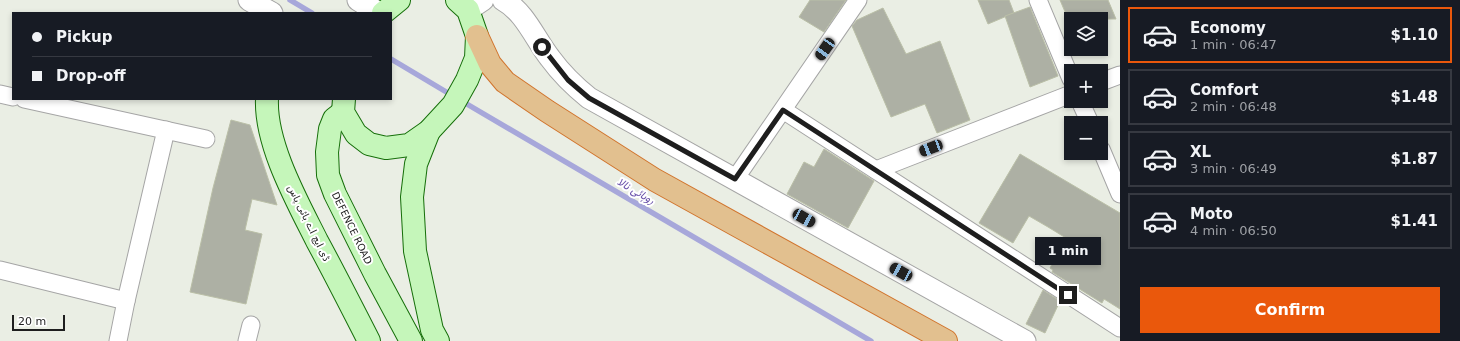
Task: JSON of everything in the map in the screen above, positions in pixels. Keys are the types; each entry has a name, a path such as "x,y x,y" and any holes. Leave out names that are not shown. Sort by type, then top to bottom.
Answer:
{"highway":[{"path":"477,36 490,64 505,82 547,111 654,180 946,341"}],"main road":[{"path":"384,12 399,0"},
{"path":"343,105 356,134 369,144 386,148 409,145 429,131 453,105 467,80 476,58 477,36 469,3"},
{"name":"ڈی ایچ اے بائی پاس","path":"266,100 266,110 271,136 291,189 369,341"},
{"name":"DEFENCE ROAD","path":"343,105 334,119 330,129 326,152 328,175 335,194 371,268 411,341"},
{"path":"429,131 416,164 412,197 415,251 432,330 438,341"}],"street":[{"path":"242,0 247,12"},
{"path":"250,0 270,12"},
{"path":"358,0 377,12"},
{"path":"503,0 518,12 549,58 568,80 589,98 1025,341"},
{"path":"735,179 858,0"},
{"path":"1038,0 1065,64"},
{"path":"1108,79 1120,75"},
{"path":"0,94 12,97"},
{"path":"876,170 1064,97"},
{"path":"29,100 206,139"},
{"path":"783,110 1120,328"},
{"path":"118,341 166,130"},
{"path":"1106,160 1120,194"},
{"path":"0,270 126,301"}],"building":[{"path":"810,0 846,0 824,32 799,17"},
{"path":"978,0 1009,0 1014,13 988,24"},
{"path":"1060,0 1108,0 1116,19 1108,19 1108,12 1065,12"},
{"path":"1030,7 1058,76 1030,87 1005,16"},
{"path":"883,8 906,54 940,41 970,120 937,133 925,104 891,117 852,26 857,20"},
{"path":"231,120 250,125 277,205 252,199 245,230 262,234 246,304 190,292 213,188"},
{"path":"824,149 874,181 848,228 787,194 804,162 814,167"},
{"path":"1020,154 1120,213 1120,309 1104,299 1102,303 1052,272 1053,270 1050,268 1066,238 1048,227 1029,216 1013,243 979,223"},
{"path":"1043,290 1060,301 1045,333 1026,324"}],"waterway":[{"name":"روہائی نالا","path":"290,0 310,12"},
{"name":"روہائی نالا","path":"392,60 453,96"},
{"name":"روہائی نالا","path":"460,100 871,341"}],"route":[{"path":"542,47 549,58 568,80 589,98 735,179 783,110 1068,295"}]}
